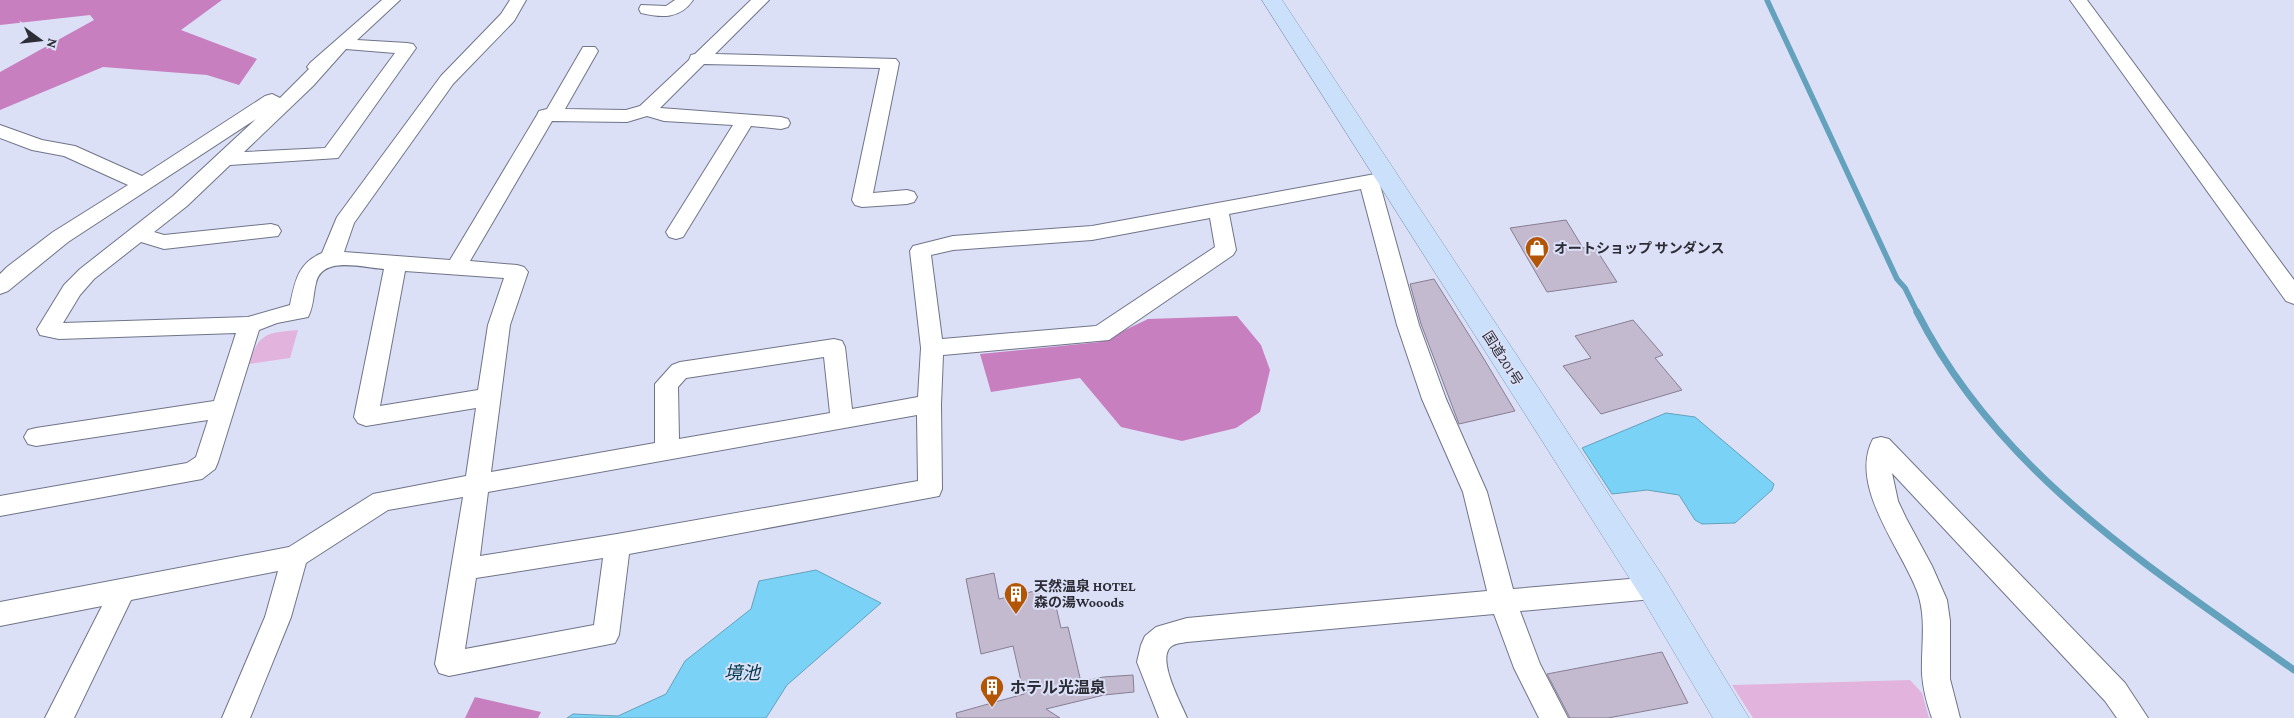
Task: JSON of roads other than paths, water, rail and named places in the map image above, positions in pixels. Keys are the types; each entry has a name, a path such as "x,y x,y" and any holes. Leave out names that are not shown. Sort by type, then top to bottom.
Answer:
{"highway":[{"name":"国道201号","path":"1272,0 1377,179 1653,588 1732,718"}],"street":[{"path":"392,0 327,59 307,82 180,202 87,274 72,290 48,329 59,331 250,325 273,316 300,312 308,272 317,262 331,258 517,272 499,325 476,484 466,570 449,664 606,635 617,545"},
{"path":"331,258 344,222 447,80 508,17 518,0"},
{"path":"647,8 670,12 686,0"},
{"path":"456,267 546,115 628,116 647,110 697,59 762,0"},
{"path":"2078,0 2294,296"},
{"path":"225,159 331,154 407,48 343,44"},
{"path":"553,115 589,51"},
{"path":"0,286 21,265 51,242 219,136 327,59"},
{"path":"697,59 890,62 862,200 907,197"},
{"path":"647,110 664,115 781,123"},
{"path":"676,232 745,120"},
{"path":"0,131 39,146 68,150 143,184"},
{"path":"466,570 930,489 929,404 932,348 920,251 952,243 1092,233 1377,179 1408,325 1434,399 1475,492 1503,602 1528,668 1554,718"},
{"path":"932,348 1101,334 1226,250 1218,209"},
{"path":"138,234 164,242 271,231"},
{"path":"396,264 366,417 489,397"},
{"path":"0,506 193,472 206,462 250,325"},
{"path":"667,450 666,384 680,371 834,348 842,420"},
{"path":"0,614 295,558 382,501 929,404"},
{"path":"36,437 224,409"},
{"path":"1946,718 1936,674 1937,622 1931,592 1882,492 1878,457 1881,446 2115,692 2134,718"},
{"path":"236,718 278,617 295,558"},
{"path":"1173,718 1151,662 1152,651 1155,645 1165,635 1205,628 1653,588"},
{"path":"59,718 123,590"}],"water":[{"path":"1666,413 1695,417 1774,484 1772,490 1735,523 1702,524 1695,520 1679,495 1647,490 1612,494 1582,448"},
{"name":"境池","path":"816,570 881,603 787,685 766,718 567,718 573,714 618,716 666,694 685,661 751,609 759,581"}],"waterway":[{"path":"1767,0 1897,279 1905,288 1917,312"},
{"path":"1917,312 1951,370 1991,422 2035,470 2083,514 2133,554 2294,670"}],"place":[{"name":"オートショップ サンダンス","path":"1537,269"},
{"name":"天然温泉 HOTEL 森の湯Wooods","path":"1016,615"},
{"name":"ホテル光温泉","path":"992,708"}]}
